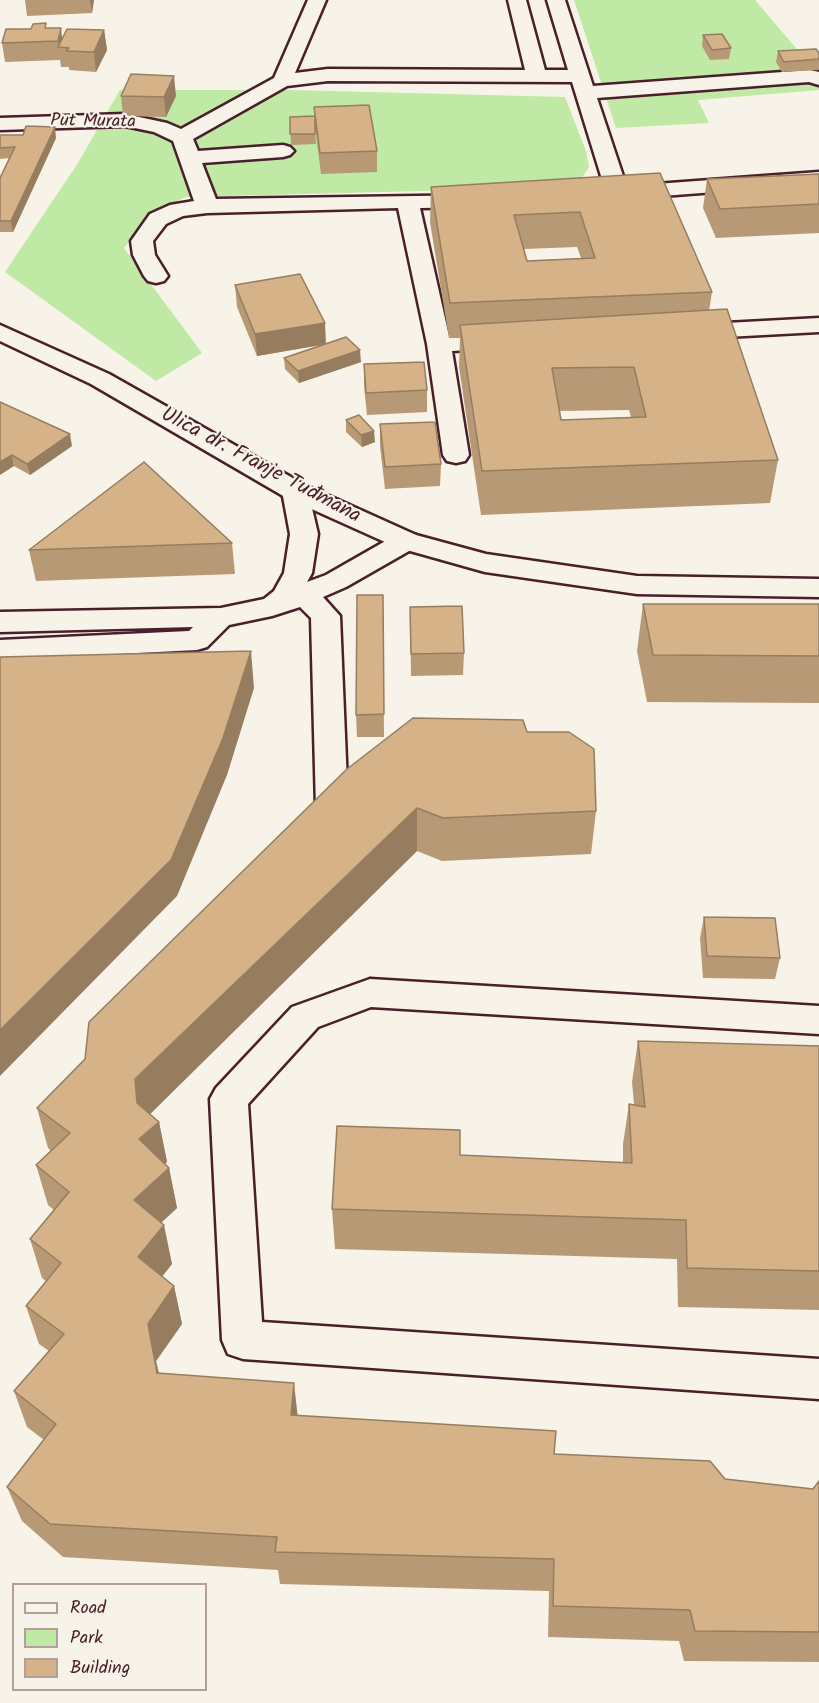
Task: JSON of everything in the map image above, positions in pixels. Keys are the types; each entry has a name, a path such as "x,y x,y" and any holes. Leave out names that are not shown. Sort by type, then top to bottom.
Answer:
{"street":[{"path":"282,81 317,0"},
{"path":"517,0 537,76"},
{"path":"556,0 612,176 604,188 585,194"},
{"path":"207,206 182,137 282,81 328,75 537,76 581,84 810,76 819,79"},
{"name":"Put Murata","path":"0,124 125,120 160,127 182,137"},
{"path":"190,158 284,151"},
{"path":"553,198 819,178"},
{"path":"156,276 144,255 142,241 158,219 178,210 207,206 494,200"},
{"path":"408,202 440,344 456,455"},
{"path":"667,333 819,325"},
{"name":"Ulica dr. Franje Tuđmana","path":"0,332 100,379 295,491 405,541 485,563 637,585 819,588"},
{"path":"440,344 523,340"},
{"path":"273,607 285,597 298,573 304,534 295,491"},
{"path":"0,622 221,617 273,607 336,581 405,541"},
{"path":"304,594 325,616 332,808"},
{"path":"0,650 197,640 221,617"},
{"path":"819,1020 370,993 305,1017 229,1099 243,1340 819,1379"}],"green space":[{"path":"574,0 755,0 819,75 819,90 698,100 709,123 616,128"},
{"path":"120,90 291,90 565,97 586,151 589,167 581,179 541,188 186,197 152,212 124,248 202,353 156,381 5,272 78,163"}],"building":[{"path":"46,23 45,28 61,28 58,41 2,43 6,29 31,29 33,24"},
{"path":"67,29 104,30 94,52 66,51 69,48 58,47"},
{"path":"722,34 731,48 712,50 703,35"},
{"path":"816,49 819,59 784,62 778,51"},
{"path":"131,74 174,76 164,97 121,96"},
{"path":"369,105 377,151 320,153 314,107"},
{"path":"315,116 315,134 290,134 290,117"},
{"path":"26,126 55,127 11,221 0,221 0,178 15,147 0,148 0,135 23,135"},
{"path":"660,173 712,292 450,303 431,187","holes":["580,212 595,258 527,261 514,215"]},
{"path":"819,174 819,204 720,209 707,179"},
{"path":"300,274 325,323 255,334 235,285"},
{"path":"727,309 778,460 482,471 460,325","holes":["634,367 646,417 561,420 552,368"]},
{"path":"346,337 360,350 298,371 284,358"},
{"path":"424,362 427,390 366,393 364,364"},
{"path":"0,402 70,434 27,464 12,455 0,462"},
{"path":"359,415 374,431 361,435 346,420"},
{"path":"435,422 441,464 385,467 380,424"},
{"path":"144,462 232,543 29,550"},
{"path":"357,595 383,595 384,714 356,715"},
{"path":"643,604 819,604 819,656 653,655"},
{"path":"462,606 464,653 411,654 410,607"},
{"path":"251,651 223,738 171,860 0,1030 0,657"},
{"path":"413,718 523,720 527,732 569,732 594,749 596,811 443,818 417,808 135,1079 137,1103 159,1122 139,1139 169,1168 134,1200 164,1225 138,1257 174,1286 148,1324 157,1373 294,1383 291,1415 556,1431 554,1454 710,1461 725,1479 813,1489 819,1481 819,1632 695,1631 690,1610 553,1606 554,1559 275,1552 277,1537 50,1524 7,1487 56,1424 14,1391 64,1334 26,1306 61,1263 30,1239 69,1192 36,1165 70,1133 37,1108 85,1059 89,1022 347,769"},
{"path":"704,917 775,918 780,958 707,956"},
{"path":"638,1041 819,1046 819,1271 687,1268 686,1220 332,1209 337,1126 460,1130 460,1155 632,1163 629,1104 645,1107"}]}
